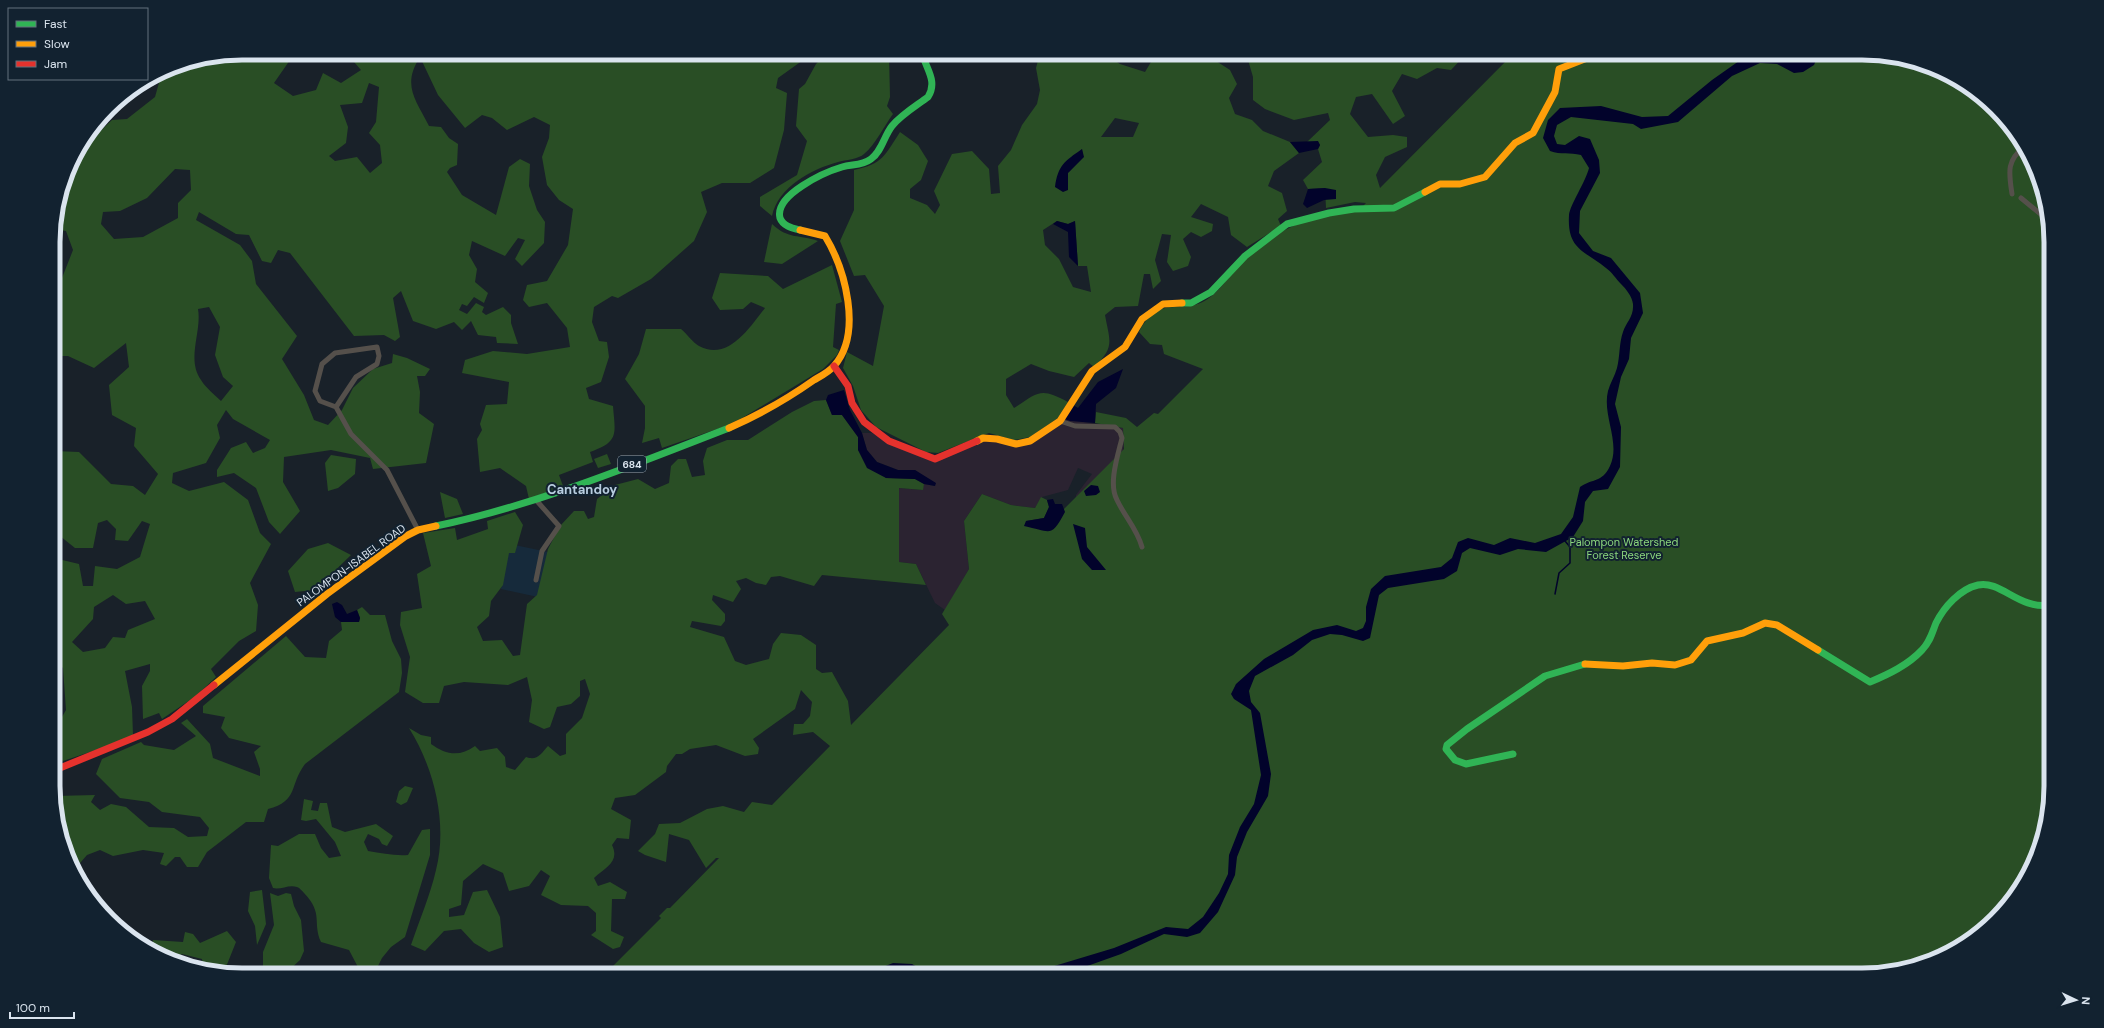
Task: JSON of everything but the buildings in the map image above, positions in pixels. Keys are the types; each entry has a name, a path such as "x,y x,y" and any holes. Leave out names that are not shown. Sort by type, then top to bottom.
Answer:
{"main road":[{"name":"PALOMPON-ISABEL ROAD","path":"60,768 148,732 172,719 327,594 406,536 418,530 466,520 536,500 743,422 805,386 834,366 842,352 847,333 848,310 844,280 825,236 820,233 787,226 780,217 779,211 782,203 787,198 815,178 843,167 862,164 869,161 876,153 892,127 931,94 933,82 925,60"},
{"path":"834,366 848,386 852,404 874,431 889,441 935,459 983,438 997,439 1016,444 1030,441 1060,421 1066,414 1085,380 1092,371 1125,347 1142,319 1163,304 1191,303 1211,292 1245,256 1287,224 1328,213 1354,209 1394,208 1440,184 1460,184 1485,177 1515,143 1533,133 1554,92 1559,69 1565,65 1584,60"},
{"path":"1513,754 1466,764 1455,760 1446,750 1447,745 1467,729 1545,676 1584,664 1623,666 1652,663 1675,665 1691,660 1706,641 1723,636 1743,633 1765,623 1777,625 1870,682 1892,673 1915,657 1928,643 1937,622 1950,602 1969,588 1982,584 1993,587 2029,606 2044,607"}],"street":[{"path":"2012,194 2009,170 2016,152 2019,150"},
{"path":"2021,198 2042,215"},
{"path":"336,406 356,377 377,364 379,356 377,347 335,353 322,364 315,392 320,401 336,406 351,434 387,470 418,530"},
{"path":"1060,421 1075,426 1116,427 1120,432 1122,438 1114,490 1116,499 1139,535 1142,547"},
{"path":"536,500 559,524 542,551 536,580"}],"shaded area":[{"path":"1065,419 1123,428 1124,444 1118,484 1073,524 1076,495 1092,474 1078,468 1068,490 1042,497 1035,508 1011,505 982,494 964,521 969,569 945,610 935,603 916,564 899,562 899,488 922,490 924,484 935,486 915,470 898,470 877,462 867,450 862,433 872,433 935,460 983,440 996,439 1016,446"},
{"path":"510,544 548,552 538,597 501,589"}],"green space":[{"path":"230,60 290,60 274,83 293,96 316,90 323,73 341,83 361,70 354,60 418,60 412,76 412,92 429,126 441,127 449,138 458,144 457,165 450,168 447,172 462,195 496,215 509,167 520,159 530,164 529,186 537,210 545,222 544,243 522,266 515,259 525,240 518,238 505,256 472,241 469,255 477,269 475,282 488,293 484,303 474,297 467,306 462,304 459,310 467,314 476,303 484,307 482,312 486,315 503,307 511,315 511,323 518,344 497,343 496,337 478,335 471,321 462,330 454,322 436,329 413,321 401,291 393,298 400,337 395,341 384,335 354,336 290,253 278,250 271,263 262,261 249,235 236,234 199,212 196,220 240,245 252,261 256,284 297,336 282,359 304,395 314,420 328,425 342,410 353,388 373,369 392,363 393,354 407,358 430,369 425,376 417,376 420,392 419,413 434,424 426,463 373,469 370,458 331,450 284,457 283,482 300,511 280,534 269,522 256,488 234,473 217,477 217,470 231,448 246,442 253,453 265,448 270,440 233,419 226,410 217,425 220,438 206,463 173,473 172,483 189,491 224,482 248,500 260,533 271,544 250,583 258,605 256,631 239,641 211,669 216,677 196,696 162,719 159,713 143,719 142,686 150,671 150,664 125,671 132,707 133,735 108,746 63,761 60,758 60,720 66,710 63,668 60,665 60,559 79,564 83,586 93,586 95,566 117,569 140,557 150,524 142,521 128,541 115,540 116,529 107,520 98,523 93,548 75,548 60,536 60,451 79,452 111,484 133,486 145,495 158,474 134,446 136,428 112,415 109,385 129,367 126,343 94,368 68,356 60,356 60,279 62,278 73,250 66,231 60,230 63,206 74,172 84,151 93,138 112,120 127,119 155,97 160,80 206,63","holes":["369,83 379,87 376,122 369,133 380,145 382,163 370,173 357,157 335,161 329,156 346,143 348,127 340,105 362,103","175,169 190,170 191,190 178,203 178,218 143,237 114,239 101,224 103,212 120,211 147,198","209,307 220,327 215,355 223,377 233,386 221,401 205,386 197,372 195,363 195,345 199,318 198,309","113,595 126,604 145,601 155,619 128,630 125,638 113,637 105,648 83,652 72,642 93,619 94,607"]},
{"path":"421,60 803,60 778,78 776,88 787,93 784,130 774,168 750,183 722,183 701,192 707,212 694,241 651,279 618,298 612,296 594,307 592,322 599,341 607,342 609,357 601,382 586,388 589,399 613,406 614,435 607,444 590,452 593,462 559,475 563,486 529,499 526,486 500,468 480,472 477,439 482,430 480,424 486,405 507,404 509,382 462,373 465,360 493,351 527,354 570,347 567,328 547,303 529,307 523,300 527,285 547,281 568,245 573,209 559,200 547,185 542,157 549,138 550,125 534,117 507,130 492,118 482,115 465,128 438,95"},
{"path":"820,60 889,60 890,97 887,106 893,114 876,140 862,156 828,165 798,181 781,196 775,206 772,216 760,206 760,197 797,175 807,141 796,126 799,89 805,84 816,64"},
{"path":"1038,60 1114,60 1120,64 1145,72 1152,60 1215,60 1230,70 1237,84 1229,98 1235,114 1252,120 1263,131 1290,142 1299,153 1274,171 1268,186 1282,193 1287,211 1278,219 1281,226 1247,247 1231,235 1228,217 1201,204 1191,217 1213,224 1212,231 1201,237 1191,232 1183,239 1191,257 1188,266 1173,271 1167,262 1171,235 1162,234 1155,260 1161,281 1153,289 1150,274 1144,274 1138,306 1115,307 1105,315 1109,338 1108,349 1101,360 1094,367 1089,363 1074,377 1049,371 1031,364 1006,379 1006,395 1014,408 1040,393 1051,394 1068,402 1058,418 1030,437 1014,440 989,433 938,453 926,452 876,427 861,410 853,386 843,368 847,352 873,366 884,306 865,275 854,276 840,241 854,210 854,170 871,165 882,157 891,147 900,132 918,145 928,161 921,180 910,189 910,198 927,205 935,214 940,205 934,191 952,154 972,151 989,169 991,194 1000,193 998,166 1011,150 1022,125 1037,104 1040,90 1036,68","holes":["1115,118 1139,123 1133,137 1101,137","1082,149 1083,157 1068,173","1057,221 1068,224 1075,221 1078,266 1087,266 1091,292 1073,287 1059,259 1045,245 1043,230"]},
{"name":"Palompon Watershed Forest Reserve","path":"1248,60 1460,60 1451,70 1437,68 1417,79 1402,74 1392,91 1405,116 1393,124 1372,94 1356,97 1350,114 1368,137 1393,135 1407,137 1407,147 1385,157 1376,175 1380,188 1507,60 1874,60 1898,63 1932,74 1953,84 1982,105 1999,122 2020,151 2030,172 2041,206 2044,230 2044,798 2041,822 2030,856 2020,877 1991,915 1953,944 1932,954 1898,965 1874,968 611,968 661,918 659,916 667,908 670,908 719,858 716,858 706,868 689,840 669,834 666,862 638,851 655,834 659,824 680,823 707,809 723,806 744,812 752,802 772,805 830,746 813,732 793,735 794,724 803,724 810,716 812,702 801,690 795,709 753,739 759,748 758,754 745,756 716,745 690,749 682,754 676,754 667,766 666,772 635,795 615,798 611,809 631,820 629,839 617,838 612,845 614,851 613,860 594,878 598,886 610,882 627,892 625,899 612,899 611,931 624,937 620,947 613,949 591,935 596,931 596,913 588,906 561,905 541,895 550,876 541,870 529,886 509,891 503,873 483,864 463,881 461,905 449,909 449,917 464,915 473,892 487,890 500,917 503,947 489,952 474,943 461,929 444,931 425,951 411,945 434,880 439,852 440,834 439,815 432,778 418,744 409,728 421,735 431,737 431,744 448,752 464,752 475,746 480,751 497,748 505,757 506,767 515,770 526,757 536,757 548,746 560,756 566,754 566,734 582,718 590,694 585,679 580,681 580,696 571,704 557,707 550,727 544,729 529,722 532,700 527,677 508,685 464,682 444,686 439,703 423,703 405,692 410,657 400,625 401,612 422,608 417,574 431,566 423,533 455,528 457,540 488,529 487,521 515,512 523,525 515,553 509,553 503,585 491,601 489,616 477,627 483,641 502,640 513,656 520,655 527,604 537,595 548,549 560,526 574,511 584,511 588,519 594,517 597,499 615,485 638,479 655,489 669,483 671,466 678,459 686,459 692,477 705,475 703,461 707,448 727,440 748,440 792,412 814,401 826,400 832,415 842,415 858,437 858,450 886,478 915,479 924,484 923,490 899,488 899,562 916,564 926,585 822,575 814,586 780,576 771,577 766,585 756,583 746,578 736,581 741,589 733,602 713,595 712,600 725,614 725,621 721,626 692,621 690,627 724,637 735,661 746,665 769,659 773,644 781,633 801,635 816,645 816,669 822,673 832,672 848,701 851,725 949,625 942,614 969,569 964,521 982,494 1011,505 1035,508 1041,497 1047,500 1049,507 1044,518 1026,521 1043,530 1124,449 1123,428 1095,423 1096,412 1126,418 1137,427 1154,413 1158,414 1203,369 1164,354 1162,345 1150,344 1139,332 1147,320 1155,312 1163,308 1190,306 1199,304 1209,298 1219,289 1246,257 1256,248 1283,231 1297,224 1328,215 1343,212 1357,212 1366,203 1355,202 1326,208 1325,188 1308,189 1303,180 1322,162 1318,149 1320,145 1318,142 1307,142 1330,120 1328,113 1294,120 1265,109 1253,100 1253,77"},
{"path":"772,224 789,235 818,241 782,264 764,262"},
{"path":"832,265 842,302 836,304 833,347 839,350 837,355 823,369 742,418 723,427 662,448 659,438 642,443 645,428 645,406 625,379 639,354 646,329 681,329 694,343 710,350 729,346 745,333 765,308 751,302 743,309 720,310 712,298 720,273 768,276 783,289"},
{"path":"607,454 611,464 598,468 594,459"},
{"path":"331,455 356,459 355,474 338,488 328,491 325,463"},
{"path":"440,492 457,499 463,514 445,518"},
{"path":"328,543 351,555 315,590 295,592 288,571 308,549"},
{"path":"362,607 370,615 385,615 392,641 401,659 402,673 399,692 305,764 289,797 285,802 278,806 268,809 264,822 246,822 207,852 198,867 187,867 180,857 175,857 166,866 160,864 164,853 143,850 113,856 100,850 87,855 78,865 63,822 60,796 95,795 91,802 100,810 111,804 126,807 149,827 174,828 188,837 207,836 209,828 200,817 162,812 149,802 120,798 96,774 102,759 141,742 144,745 174,750 196,736 181,723 187,719 210,744 213,758 260,776 260,769 254,752 261,746 229,738 221,728 225,717 203,713 203,706 286,636 305,657 326,658 329,641 342,630 341,622 359,622 360,618 357,610"},
{"path":"405,786 413,788 407,802 401,805 396,802 399,791"},
{"path":"304,799 313,801 311,810 318,811 320,803 327,803 332,827 345,832 376,824 393,836 387,846 382,844 379,839 368,834 364,842 368,851 393,855 408,855 422,830 430,829 430,855 405,937 391,947 382,958 377,968 358,968 349,950 321,942 317,929 317,918 314,907 310,900 298,887 273,888 269,878 271,845 278,846 299,834 315,834 321,848 329,858 341,856 335,842 316,819 306,821 301,820"},
{"path":"262,890 266,924 257,945 255,926 248,911 250,892"},
{"path":"270,893 278,896 286,893 291,894 294,906 301,920 304,951 300,960 291,968 263,968 263,952 274,925"},
{"path":"227,931 236,942 226,967 203,964 202,959 182,954 179,956 153,945 153,940 183,942 185,932 193,934 200,943"}],"water":[{"path":"1816,60 1814,65 1803,72 1794,73 1777,64 1760,63 1732,76 1678,122 1641,129 1633,124 1571,117 1557,125 1554,136 1557,144 1565,145 1579,136 1590,139 1599,160 1600,173 1580,211 1579,233 1593,251 1611,258 1640,293 1643,313 1631,338 1629,359 1621,377 1615,404 1621,427 1620,467 1608,489 1593,491 1585,502 1583,521 1573,537 1546,552 1518,549 1500,555 1470,548 1462,553 1457,571 1444,579 1388,588 1379,595 1370,638 1363,641 1342,635 1330,634 1312,640 1293,655 1255,676 1249,691 1251,702 1260,713 1271,774 1268,796 1247,832 1237,857 1235,875 1218,912 1200,933 1187,937 1164,934 1121,954 1082,968 1048,968 1114,948 1166,927 1188,929 1203,917 1219,893 1228,874 1229,855 1240,827 1254,804 1261,775 1251,710 1234,699 1231,694 1236,684 1264,659 1313,630 1337,625 1356,631 1363,628 1366,621 1366,607 1371,589 1385,576 1441,567 1452,558 1458,542 1468,538 1494,545 1510,538 1535,543 1561,534 1573,517 1580,487 1604,475 1610,466 1613,457 1613,438 1607,410 1608,391 1617,368 1624,328 1631,316 1633,304 1628,293 1612,274 1578,248 1571,236 1569,227 1570,211 1589,168 1581,155 1550,151 1543,138 1548,120 1560,108 1601,106 1642,117 1668,116 1712,80 1739,61"},
{"path":"1318,141 1320,145 1318,149 1299,153 1290,142"},
{"path":"1082,149 1084,157 1068,173 1068,190 1063,192 1055,187 1060,168 1067,160"},
{"path":"1325,188 1336,190 1336,199 1324,200 1307,208 1303,204 1308,189"},
{"path":"1057,221 1068,224 1075,221 1078,266 1069,257 1068,232 1053,224"},
{"path":"1123,369 1116,388 1096,404 1095,423 1070,421 1065,419 1073,405 1078,408 1098,382"},
{"path":"844,390 850,410 862,433 867,450 877,462 898,470 915,470 936,483 935,486 924,484 915,479 886,478 867,468 858,450 858,437 842,415 832,415 826,400 828,395"},
{"path":"1091,485 1098,486 1100,492 1096,495 1086,496 1084,491"},
{"path":"1053,499 1055,504 1062,504 1065,512 1057,526 1050,531 1046,531 1024,526 1026,521 1044,518 1049,507 1047,500"},
{"path":"1073,524 1085,528 1087,547 1106,570 1092,570 1082,559"},
{"path":"337,602 342,605 347,614 357,610 360,618 359,622 341,622 335,617 332,604"},
{"path":"893,963 912,964 919,968 882,968"}],"waterway":[{"path":"1555,594 1559,573 1570,563 1570,547 1565,541"}],"traffic: fast":[{"path":"800,230 788,226 781,221 780,209 785,201 792,193 813,179 842,167 864,163 875,156 892,126 928,97 931,91 932,80 924,60"},
{"path":"1182,303 1191,303 1211,292 1245,256 1287,224 1329,213 1354,209 1394,208 1425,192"},
{"path":"436,526 548,496 621,470 729,428"},
{"path":"1818,650 1870,682 1898,669 1917,655 1927,644 1943,611 1953,600 1971,587 1978,585 1995,587 2020,600 2044,605"},
{"path":"1513,754 1466,764 1455,760 1446,749 1447,745 1467,729 1545,676 1585,664"}],"traffic: slow":[{"path":"1425,192 1440,184 1460,184 1485,177 1515,143 1533,133 1555,92 1559,69 1582,60"},
{"path":"729,428 773,406 825,374 834,366 843,352 848,336 849,319 848,301 839,266 825,236 800,230"},
{"path":"977,441 983,438 997,439 1016,444 1030,441 1060,421 1092,371 1125,347 1142,319 1163,304 1182,303"},
{"path":"214,685 327,594 406,536 418,530 436,526"},
{"path":"1585,664 1623,666 1652,663 1675,665 1691,660 1707,641 1743,633 1765,623 1777,625 1818,650"}],"traffic: jam":[{"path":"834,366 848,386 852,403 864,422 889,441 935,459 977,441"},
{"path":"60,768 148,732 172,719 214,685"}],"district":[{"name":"Cantandoy","path":"582,489"}]}
